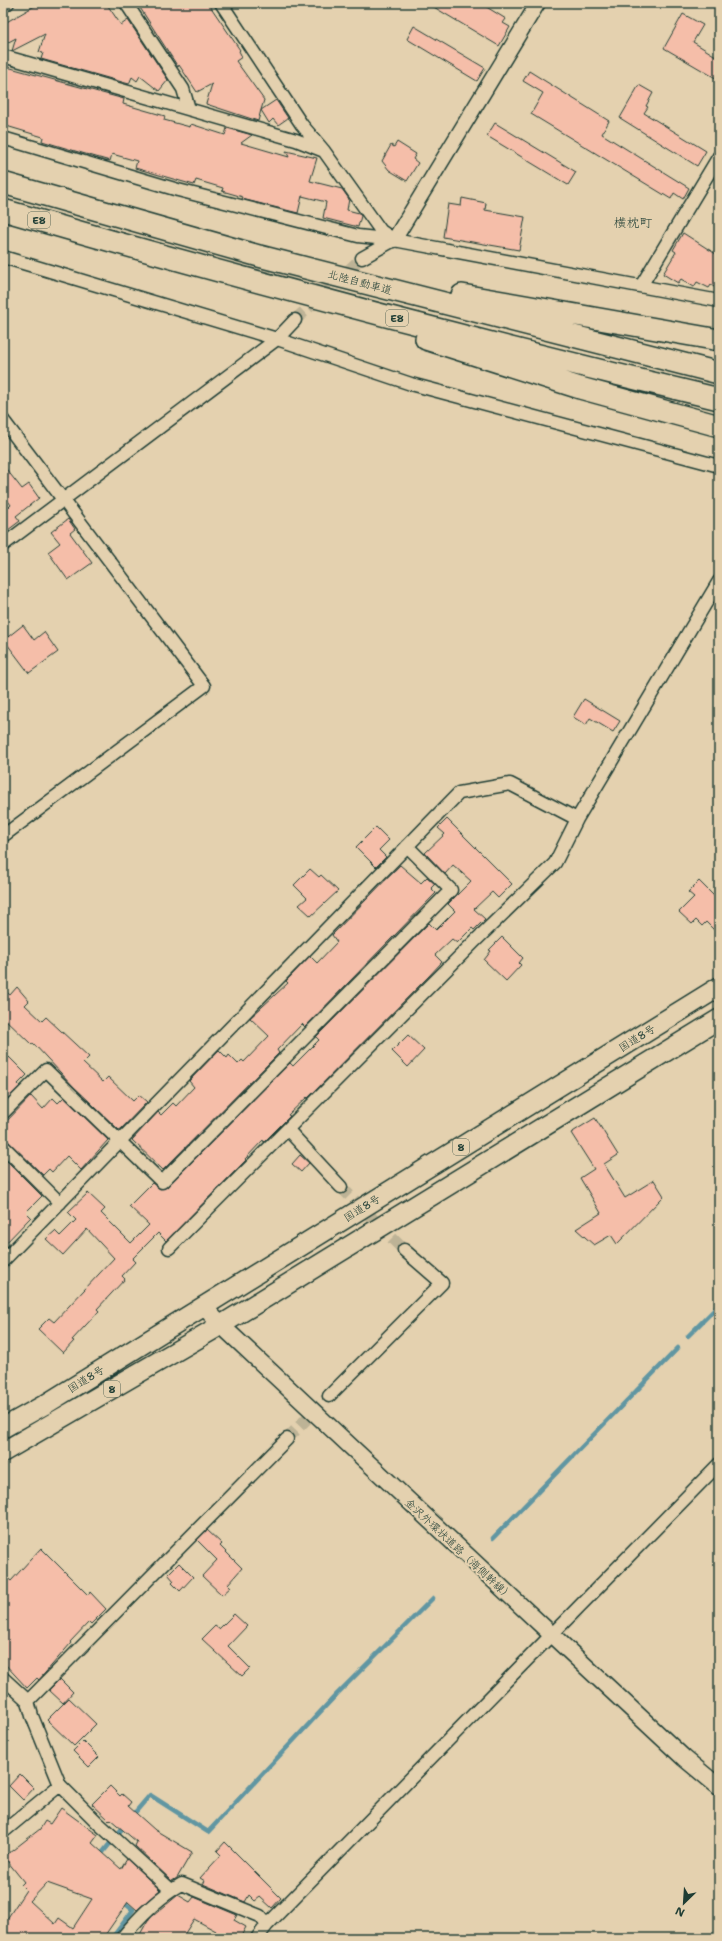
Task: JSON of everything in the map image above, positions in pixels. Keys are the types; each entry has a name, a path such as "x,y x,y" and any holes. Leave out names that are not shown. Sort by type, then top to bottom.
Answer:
{"highway":[{"name":"北陸自動車道","path":"3,183 259,256 719,372"},
{"name":"E8","path":"3,210 415,323 719,399"},
{"path":"76,231 141,254 354,316 580,388 719,426"},
{"path":"259,256 456,294 719,340"},
{"name":"国道8号","path":"3,1428 46,1404 719,987"},
{"name":"国道8号","path":"3,1452 220,1325 719,1019"}],"main road":[{"name":"金沢外環状道路（海側幹線）","path":"203,1306 220,1325 684,1758 719,1787"}],"street":[{"path":"3,6 8,3"},
{"path":"126,3 183,89 188,109"},
{"path":"221,3 302,125 324,151 381,231 394,240"},
{"path":"362,258 394,240 538,3"},
{"path":"3,56 296,140 324,151"},
{"path":"3,138 178,190 358,236 394,240 719,301"},
{"path":"641,286 719,156"},
{"path":"3,257 277,339 411,384 719,466"},
{"path":"3,546 277,339 295,320"},
{"path":"3,420 204,686 3,836"},
{"path":"169,1248 474,942 555,863 577,820 719,581"},
{"path":"3,1261 459,793 510,784 577,820"},
{"path":"3,1113 46,1070 162,1182 451,890 408,846"},
{"path":"288,1130 341,1187"},
{"path":"3,1146 60,1203"},
{"path":"329,1396 442,1283 404,1250"},
{"path":"28,1701 287,1439"},
{"path":"263,1933 551,1634 719,1464"},
{"path":"3,1678 28,1701 32,1716 60,1785 114,1838 171,1890"},
{"path":"3,1832 60,1785"},
{"path":"122,1938 134,1924 171,1890 182,1884 260,1916 263,1933"}],"building":[{"path":"40,3 106,3 121,25 128,20 168,80 159,91 140,76 137,81 132,77 129,84 41,59 43,53 39,52 45,34 12,51 16,38 3,45 3,24"},
{"path":"137,3 208,3 240,50 239,51 242,57 236,61 264,100 258,121 206,104 212,84 197,92 179,65 178,67"},
{"path":"427,3 480,3 506,19 503,23 510,27 499,46"},
{"path":"683,14 703,25 693,42 719,58 719,80 664,48"},
{"path":"414,26 485,68 477,81 407,39"},
{"path":"7,67 124,99 123,104 165,116 164,120 190,127 191,124 225,135 227,128 252,135 241,143 289,157 286,151 317,158 310,181 342,189 349,199 347,210 359,213 361,216 358,227 323,218 326,202 302,196 298,213 242,199 243,197 222,191 223,188 196,180 194,185 135,168 137,161 112,154 110,161 82,153 42,141 43,137 3,125 3,82"},
{"path":"529,71 609,121 602,134 689,188 683,199 674,193 671,199 531,114 543,93 523,81"},
{"path":"639,85 653,93 644,113 706,151 697,166 620,118"},
{"path":"276,100 288,118 278,125 273,119 269,123 261,110"},
{"path":"495,123 576,172 568,185 487,136"},
{"path":"397,142 416,154 413,159 418,163 407,181 389,170 382,161 391,145 394,147"},
{"path":"462,198 486,203 485,210 525,217 519,250 443,237 448,204 461,206"},
{"path":"683,233 719,256 719,290 711,285 709,288 697,282 694,287 681,279 678,283 663,274 676,252 673,250"},
{"path":"3,465 22,489 29,484 39,498 16,516 20,521 8,530 3,526 3,500 9,507 11,505 3,494"},
{"path":"68,519 75,529 70,533 92,563 68,580 48,552 60,543 51,532"},
{"path":"23,625 34,640 44,632 58,652 29,673 4,640"},
{"path":"584,699 620,721 613,732 590,718 586,725 573,717"},
{"path":"447,819 512,884 498,898 492,892 474,909 485,919 474,930 472,928 457,943 452,939 435,955 442,962 429,976 308,1098 307,1097 288,1115 290,1116 264,1142 263,1140 245,1159 246,1160 166,1241 158,1233 132,1259 135,1262 122,1276 125,1279 97,1309 99,1311 72,1340 74,1341 63,1353 38,1329 49,1318 54,1322 114,1258 87,1229 63,1255 46,1239 55,1231 60,1236 76,1220 68,1212 88,1193 105,1209 101,1213 131,1243 149,1225 129,1206 152,1183 160,1189 167,1187 290,1063 293,1066 319,1040 316,1037 429,923 436,930 455,911 448,904 471,881 453,865 445,874 425,853 445,834 438,828"},
{"path":"376,827 389,840 379,850 386,857 376,867 356,847"},
{"path":"400,865 421,883 427,877 435,884 431,888 436,893 305,1027 302,1024 277,1050 279,1053 163,1170 132,1140 158,1112 161,1115 173,1103 176,1106 194,1087 189,1081 219,1050 227,1058 229,1055 238,1064 242,1060 244,1062 269,1036 250,1018 288,983 286,981 310,956 317,963 337,942 332,935"},
{"path":"310,869 319,877 321,875 338,891 311,916 299,905 307,898 294,885"},
{"path":"699,881 719,901 719,935 706,922 702,926 696,920 692,924 679,912 694,897 688,892"},
{"path":"502,937 523,958 519,963 521,965 506,981 484,960 491,951 489,950"},
{"path":"17,987 29,1001 25,1005 42,1021 46,1017 89,1057 83,1063 103,1082 108,1077 133,1101 139,1095 147,1102 121,1129 119,1130 74,1087 33,1043 32,1045 3,1017 3,989 10,995"},
{"path":"408,1035 424,1050 408,1067 392,1051"},
{"path":"9,1057 27,1075 18,1084 20,1086 7,1099 3,1095 3,1063"},
{"path":"31,1096 43,1109 53,1098 58,1103 64,1097 108,1140 81,1170 67,1156 52,1172 49,1169 43,1175 8,1141 3,1139 3,1125"},
{"path":"595,1118 618,1155 604,1164 625,1198 654,1180 664,1196 617,1244 611,1235 594,1245 576,1229 601,1213 580,1178 594,1169 571,1133"},
{"path":"300,1155 309,1163 301,1172 292,1164"},
{"path":"7,1161 42,1196 26,1212 31,1217 3,1246 3,1165"},
{"path":"207,1530 222,1544 220,1546 242,1568 228,1584 231,1587 222,1595 202,1576 217,1560 197,1540"},
{"path":"41,1548 88,1595 90,1592 106,1609 91,1624 89,1622 70,1642 71,1643 39,1680 37,1678 27,1688 3,1662 3,1574 11,1581"},
{"path":"179,1563 193,1577 180,1591 172,1583 174,1581 168,1574"},
{"path":"234,1614 247,1626 228,1646 250,1668 242,1676 202,1639 215,1626 219,1629"},
{"path":"60,1679 73,1692 63,1703 49,1690"},
{"path":"69,1698 96,1724 74,1746 47,1720"},
{"path":"83,1741 99,1757 89,1767 73,1751"},
{"path":"20,1774 34,1788 23,1800 9,1786"},
{"path":"110,1786 120,1796 122,1794 131,1802 128,1806 155,1830 192,1852 177,1878 172,1881 135,1846 137,1842 110,1819 109,1820 92,1804"},
{"path":"61,1808 98,1835 92,1843 121,1869 127,1859 160,1890 137,1910 128,1902 103,1938 3,1938 3,1925 26,1890 21,1885 24,1882 4,1857 40,1829 45,1821 50,1824","holes":["47,1883 92,1899 73,1928 59,1918 55,1924 30,1901"]},
{"path":"225,1842 281,1898 272,1908 260,1897 255,1901 249,1895 245,1902 203,1884 205,1881 200,1878 221,1855 217,1851"},
{"path":"178,1895 190,1902 194,1897 237,1915 234,1920 246,1927 240,1938 212,1938 216,1931 194,1919 182,1938 138,1938 148,1920"}],"waterway":[{"path":"688,1336 719,1305"},
{"path":"493,1538 678,1348"},
{"path":"132,1816 150,1795 208,1832 337,1694 433,1598"},
{"path":"99,1857 125,1825"},
{"path":"112,1938 133,1910 122,1901"}],"tunnel":[{"path":"295,320 362,258"},
{"path":"341,1187 404,1250"},
{"path":"287,1439 329,1396"}],"district":[{"name":"横枕町","path":"633,222"}]}
